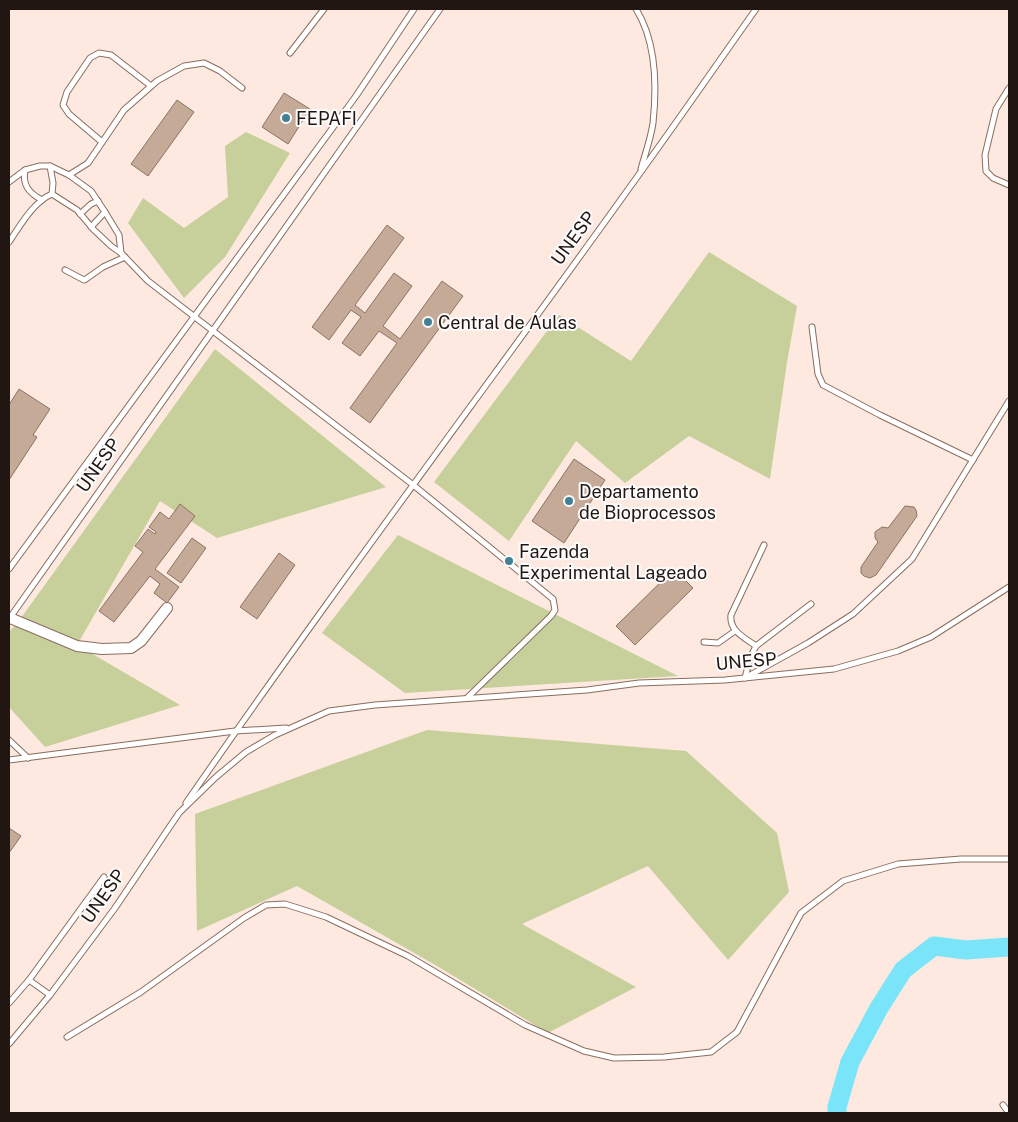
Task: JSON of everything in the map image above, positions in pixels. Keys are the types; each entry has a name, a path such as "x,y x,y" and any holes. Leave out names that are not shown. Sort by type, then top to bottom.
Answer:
{"street":[{"name":"UNESP","path":"9,618 77,646 102,649 131,648 141,641 167,608"}],"lane":[{"path":"290,53 324,9"},
{"name":"UNESP","path":"9,569 356,96 414,9"},
{"name":"UNESP","path":"9,618 440,9"},
{"path":"636,9 649,40 654,75 653,125 640,174"},
{"name":"UNESP","path":"9,1044 50,995 115,908 235,732 412,484 640,174 756,9"},
{"path":"102,142 69,114 63,105 67,92 90,58 99,53 111,55 151,86"},
{"path":"69,175 88,163 124,110 157,81 184,66 204,63 220,71 242,88"},
{"path":"1009,88 996,109 985,155 986,171 993,178 1009,185"},
{"path":"9,182 25,170 40,166 50,166 69,175 91,191 98,201 119,235 123,255"},
{"path":"50,166 53,183 52,194"},
{"path":"25,170 24,179 26,187 42,200"},
{"path":"9,242 28,215 42,200 52,194"},
{"path":"52,194 77,210 91,227 110,246 123,255 148,281 412,484 553,600 556,610 551,616 466,698"},
{"path":"80,214 90,204 98,201"},
{"path":"91,227 105,212"},
{"path":"65,270 84,280 123,255"},
{"path":"812,328 818,374 823,385 973,460"},
{"path":"745,678 808,643 854,614 912,559 1009,401"},
{"path":"756,646 735,630 730,622 731,615 764,545"},
{"name":"UNESP","path":"179,813 216,777 246,752 275,735 329,711 375,705 587,690 639,684 745,678 834,669 898,651 931,637 1009,587"},
{"path":"745,678 750,658 756,646 811,604"},
{"path":"704,642 718,643 735,630"},
{"name":"UNESP","path":"9,760 235,732 292,728"},
{"path":"9,740 28,758"},
{"path":"67,1037 141,992 244,918 266,905 285,904 326,917 408,956 526,1025 584,1051 614,1058 664,1057 711,1052 737,1032 801,914 843,881 898,864 961,859 1009,859"},
{"name":"UNESP","path":"9,1003 29,980 104,877"},
{"path":"29,980 50,995"},
{"path":"1003,1105 1009,1113"}],"green space":[{"path":"246,132 290,153 225,257 184,298 128,223 143,198 184,228 228,197 225,146"},
{"path":"709,252 797,306 770,479 689,436 625,483 576,441 509,541 434,482 559,315 631,361"},
{"path":"215,349 386,487 217,538 160,501 77,645 180,705 45,747 9,707 9,632"},
{"path":"398,535 678,676 405,693 322,633"},
{"path":"427,730 686,751 777,833 789,892 728,960 648,866 522,924 636,987 548,1033 437,966 297,886 197,931 195,814"}],"building":[{"name":"FEPAFI","path":"284,93 310,109 288,144 262,127"},
{"path":"177,100 194,112 148,176 131,164"},
{"name":"Central de Aulas","path":"387,225 404,238 355,305 365,313 394,273 412,286 383,326 400,339 442,281 463,296 370,423 350,408 397,343 379,331 360,356 342,343 361,317 351,310 329,340 312,327"},
{"path":"19,389 50,409 33,435 37,437 9,480 9,405"},
{"name":"Departamento de Bioprocessos","path":"574,459 605,480 564,543 532,521"},
{"path":"180,504 195,516 155,569 179,587 167,603 154,593 160,584 150,576 114,622 99,611 143,552 135,546 148,529 155,534 156,532 149,527 160,512 169,519"},
{"path":"905,506 914,507 917,516 876,575 870,578 864,576 861,573 861,567 878,542 875,538 875,532 882,527 888,528"},
{"path":"192,538 206,548 181,583 167,573"},
{"path":"279,553 295,565 257,619 240,607"},
{"path":"674,569 693,588 635,645 616,626"},
{"path":"9,828 21,836 9,853"}],"waterway":[{"path":"837,1113 850,1062 879,1008 903,970 934,946 966,950 1009,947"}],"place":[{"name":"FEPAFI","path":"286,118"},
{"name":"Central de Aulas","path":"428,322"},
{"name":"Departamento de Bioprocessos","path":"569,501"},
{"name":"Fazenda Experimental Lageado","path":"509,561"}]}
